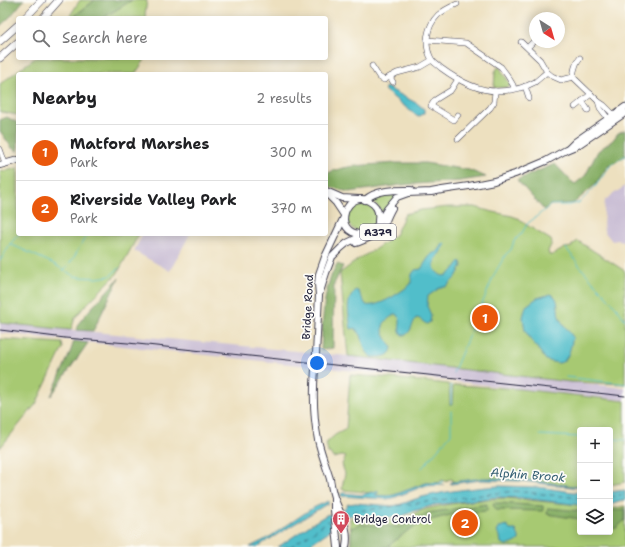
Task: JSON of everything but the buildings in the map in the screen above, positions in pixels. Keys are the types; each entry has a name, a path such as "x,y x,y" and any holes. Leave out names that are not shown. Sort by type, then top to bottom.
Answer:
{"highway":[{"path":"27,16 42,0"},
{"path":"44,16 59,0"},
{"path":"0,41 16,27"},
{"path":"0,58 16,44"}],"main road":[{"name":"A379","path":"330,265 332,257 347,243 367,234 376,227 387,209 397,197 408,193 431,192 501,179 546,161 566,150 575,142 610,121 625,107"},
{"name":"A379","path":"616,116 625,113"},
{"path":"2,164 16,160"},
{"name":"A379","path":"344,216 346,210 354,201 363,200 369,196 384,192 396,190 442,190"},
{"name":"A379","path":"328,193 342,198 363,200 372,203 377,209 379,217 378,223"},
{"name":"A379","path":"319,295 326,272 339,253 346,248 378,233 390,211 398,201 408,195 418,193"},
{"name":"A379","path":"328,194 336,203 344,216 345,224 352,232 367,234"},
{"name":"Bridge Road","path":"338,547 337,512 318,440 314,417 313,393 319,295 318,284 322,263 344,216"},
{"name":"Bridge Road","path":"337,512 344,521 347,536 346,547"}],"street":[{"path":"457,4 445,10 437,17 428,32 427,46 432,60 458,79 479,88 495,91 525,86 535,82 547,72"},
{"path":"427,40 466,43 501,67 508,75 514,89"},
{"path":"521,42 540,60 547,72 552,76 561,80 573,77"},
{"path":"573,77 577,61 580,58"},
{"path":"372,66 379,77 384,80 397,73 420,68 432,60"},
{"path":"390,77 393,82"},
{"path":"573,77 616,116"},
{"path":"458,79 451,90 429,105 454,120 458,115"},
{"path":"558,87 561,80"},
{"path":"525,86 529,98"},
{"path":"458,139 490,108 494,102 495,91"},
{"path":"575,107 591,94"},
{"path":"582,101 588,110"},
{"path":"598,101 600,108 610,121"},
{"path":"0,149 2,164"}],"shaded area":[{"path":"625,186 625,241 612,241 604,231 603,224 605,200"},
{"path":"142,236 189,236 170,271 134,251"},
{"path":"0,323 348,356 625,388 625,400 0,333"}],"green space":[{"path":"5,0 24,0 10,17 0,26 0,4"},
{"path":"80,0 95,0 74,16 70,16"},
{"path":"95,0 132,0 106,16 75,16"},
{"path":"132,0 147,0 145,16 106,16"},
{"path":"32,60 145,60 136,72 16,72"},
{"path":"498,67 510,84 509,87 494,88 495,72"},
{"path":"16,72 16,115 0,112 0,84"},
{"path":"7,117 16,122 16,150 12,148 0,131 0,120"},
{"path":"625,130 625,156 607,167 595,185 574,203 550,205 544,210 517,180 555,164 575,184 585,176 598,151 613,140 618,133"},
{"path":"425,163 469,170 486,177 460,181 401,185 349,192 328,187 328,173 342,168 369,165"},
{"path":"16,168 16,236 138,236 117,274 83,308 75,318 71,330 0,323 0,172"},
{"path":"400,193 381,214 380,209 371,199 380,195"},
{"path":"362,202 368,203 376,211 376,223 368,231 362,232 356,231 348,223 347,217 348,211 356,203"},
{"path":"448,207 475,207 512,216 520,219 525,224 551,240 552,243 548,251 549,255 552,255 565,248 572,247 572,245 578,241 625,271 625,384 570,382 348,356 340,273 395,235 405,214 421,210"},
{"path":"337,264 343,266 334,284 333,348 321,350 324,306 328,284"},
{"path":"119,278 93,331 76,330 78,324 86,314"},
{"path":"0,339 62,343 63,348 36,404 0,448"},
{"path":"74,341 88,343 51,396 70,353"},
{"path":"350,375 449,384 450,405 452,405 453,386 458,385 519,389 625,401 625,482 613,484 613,427 577,427 577,487 521,479 489,478 453,482 452,479 447,480 447,482 442,480 438,483 426,483 394,495 387,496 374,495 372,492 366,493 343,490 342,488 345,474 342,464 346,457 342,456 333,458 330,453 328,453 326,443 335,435 346,429"},
{"path":"505,498 577,505 577,535 613,535 613,508 625,506 625,547 351,547 350,518 400,520 420,511 443,505"},
{"path":"493,503 543,506 543,511 495,510"},
{"path":"487,504 487,511 454,514 427,521 410,529 387,547 351,547 351,528 361,524 401,527 413,519 427,513"},
{"path":"548,508 577,511 577,519 547,514"},
{"path":"625,509 625,520 615,529 613,528 613,511"}],"water":[{"path":"386,87 418,104 424,109 424,113 418,117 384,90"},
{"path":"444,243 446,244 434,264 436,271 445,276 453,270 460,261 462,266 456,277 446,287 441,287 428,296 427,306 431,315 430,322 427,324 416,318 408,333 406,335 402,335 400,332 399,317 395,314 385,322 383,326 384,334 392,348 391,351 389,354 384,356 371,357 366,351 361,335 355,328 351,329 348,308 352,295 356,290 358,291 366,305 377,304 389,299 411,284 412,274 415,270 421,269 431,255 438,251"},
{"path":"551,294 556,298 560,319 573,337 565,360 559,363 546,360 525,331 523,317 526,306 537,298"},
{"path":"482,478 521,479 577,488 521,481 481,480 450,483"},
{"path":"426,483 438,483 444,485 424,486 393,498 386,499 341,496 343,493 362,495 378,491 375,495 394,495"},
{"path":"499,486 538,487 577,493 577,505 522,498 497,497 434,505 398,518 352,515 339,519 328,532 307,546 308,547 278,547 328,514 330,515 343,510 348,504 356,503 392,506 422,497 469,489"},
{"path":"625,490 625,500 613,504 613,492"},
{"path":"328,501 328,504 257,547 250,547 268,538 311,509"},
{"path":"506,525 510,530 516,530 519,540 515,543 506,545 501,543 500,536 497,532 500,527"}],"waterway":[{"path":"453,373 495,273 506,254 511,250 514,241 522,233 527,224 551,205 569,205 579,203 595,187 610,166 625,156"},
{"path":"0,261 10,244 17,236"},
{"path":"65,269 73,259 86,236"},
{"path":"10,244 52,263 74,276 97,278 110,276 119,268"},
{"path":"566,248 582,269 617,308 625,320"},
{"path":"566,377 625,384"},
{"path":"451,385 451,405"},
{"path":"422,468 451,434 451,411"},
{"path":"540,435 577,437"},
{"path":"613,439 625,440"},
{"name":"Alphin Brook","path":"439,484 443,481"}],"ferry route":[{"path":"344,513 515,491 577,498"},
{"path":"613,496 625,494"},
{"path":"290,547 332,518"}],"railway":[{"path":"0,330 625,396"}],"place":[{"name":"Matford Marshes","path":"485,318"},
{"name":"Riverside Valley Park","path":"465,523"},
{"name":"Bridge Control","path":"341,534"}]}
